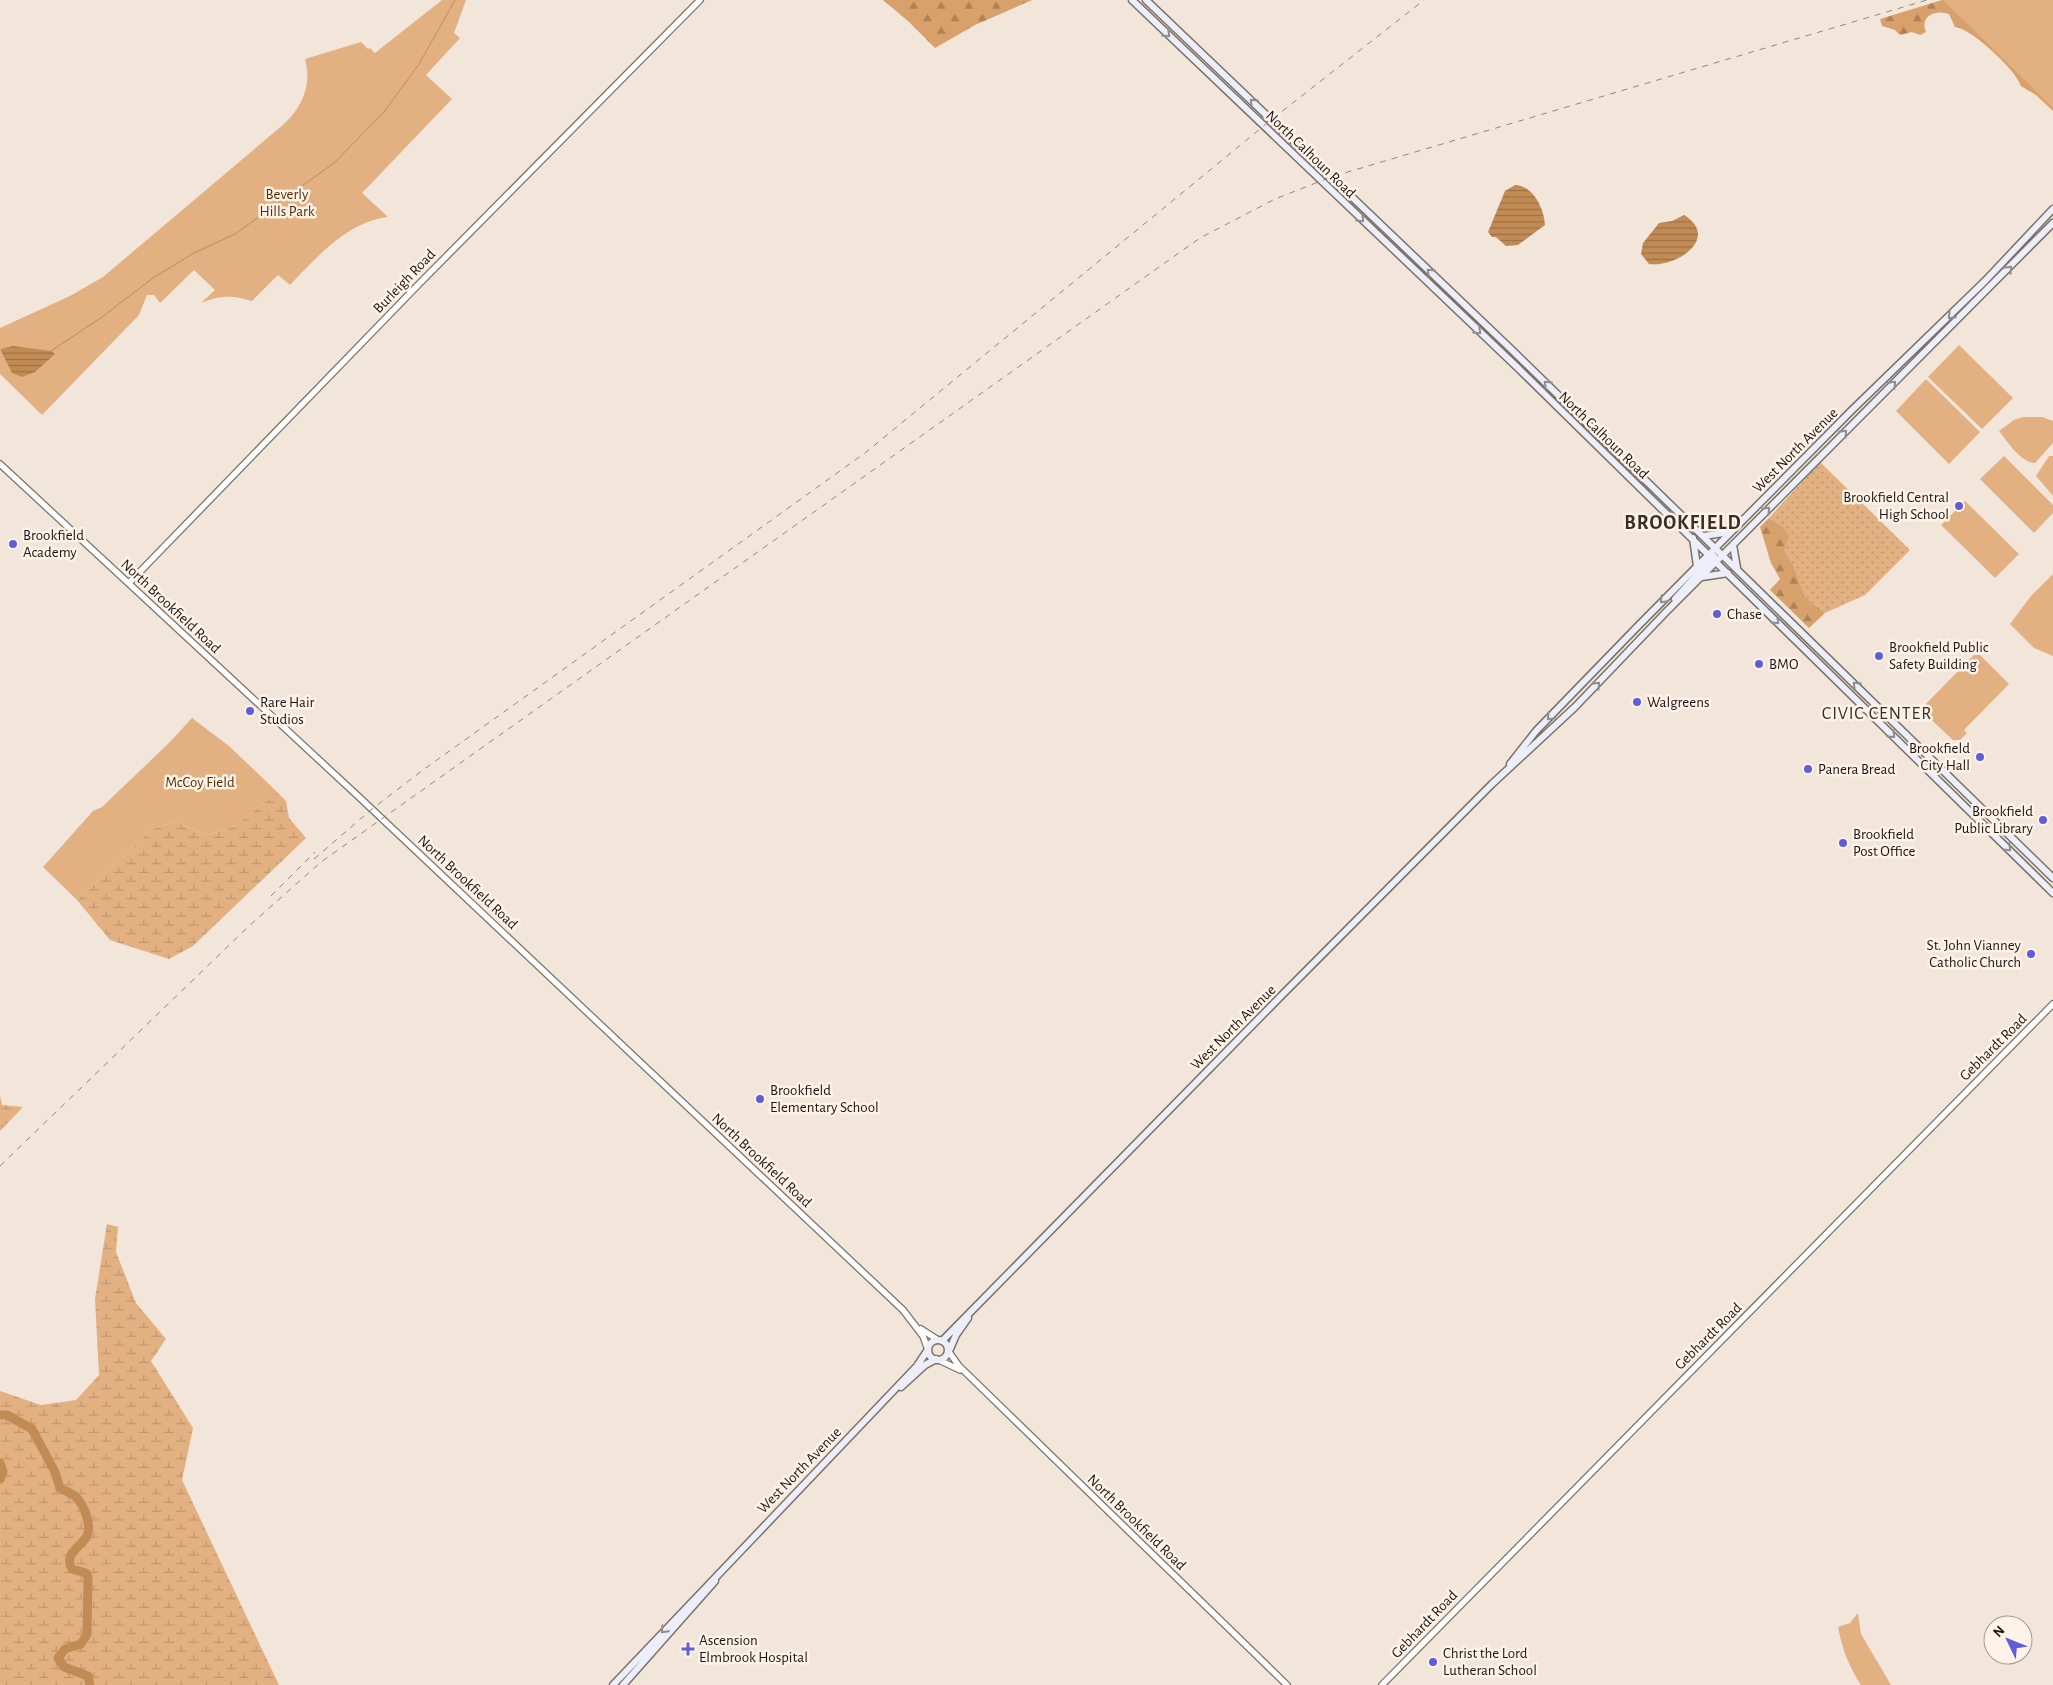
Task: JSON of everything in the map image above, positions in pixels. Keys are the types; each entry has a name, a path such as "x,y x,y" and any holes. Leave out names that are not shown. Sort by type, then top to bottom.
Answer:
{"main road":[{"name":"North Calhoun Road","path":"1132,0 1693,538 2053,893"},
{"name":"North Calhoun Road","path":"1146,0 1704,536 2053,878"},
{"name":"West North Avenue","path":"940,1340 988,1294 1498,778 1570,713 1701,577 1712,558 1715,547 1985,281 2053,209"},
{"name":"West North Avenue","path":"1498,778 1536,732 1697,566 1712,558 1723,555 2053,223"},
{"path":"1704,536 1715,536 1731,531"},
{"path":"1693,538 1697,566"},
{"path":"1733,545 1737,570"},
{"path":"1666,612 1683,588 1712,558"},
{"path":"1701,577 1728,573"},
{"name":"West North Avenue","path":"949,1351 959,1330 988,1294"},
{"path":"940,1340 949,1351 945,1358 937,1360 930,1357 927,1349 940,1340"},
{"name":"West North Avenue","path":"613,1685 920,1363 927,1349"},
{"name":"West North Avenue","path":"882,1401 928,1363 937,1360"},
{"name":"West North Avenue","path":"624,1685 666,1639 734,1557"}],"street":[{"name":"Burleigh Road","path":"129,583 451,250 700,0"},
{"name":"North Brookfield Road","path":"0,464 372,809 903,1310 926,1340 927,1349"},
{"name":"Gebhardt Road","path":"1382,1685 2053,1004"},
{"name":"North Brookfield Road","path":"914,1323 940,1340"},
{"name":"North Brookfield Road","path":"949,1351 953,1360 1287,1685"},
{"name":"North Brookfield Road","path":"937,1360 970,1376"}],"green space":[{"name":"Beverly Hills Park","path":"442,0 466,0 454,33 460,38 426,75 452,99 362,193 388,217 373,220 346,233 322,252 290,285 278,275 252,301 226,297 214,298 201,303 215,290 194,270 160,303 154,295 147,295 139,315 42,415 0,374 0,328 70,296 103,277 284,124 296,110 304,94 307,77 305,59 361,42 375,53"},
{"path":"883,0 1032,0 975,25 935,48 908,21"},
{"path":"1942,0 2053,0 2053,111 2036,95 2021,86 2018,79 2003,61 1982,42 1962,29 1955,27 1949,14 1939,12 1930,15 1924,26 1926,32 1920,35 1912,32 1900,35 1895,30 1882,26 1880,19"},
{"path":"1943,0 2053,0 2053,108"},
{"path":"1959,345 2013,398 1982,429 1928,377"},
{"path":"1926,379 1980,432 1949,464 1896,411"},
{"path":"2023,417 2042,417 2053,421 2053,443 2035,463 2025,460 2020,456 1999,431 2014,420"},
{"path":"2004,456 2053,505 2053,513 2034,533 1980,479"},
{"path":"2049,456 2053,456 2053,496 2036,476"},
{"path":"1820,462 1910,550 1865,595 1825,613 1805,597 1794,567 1784,550 1785,542 1782,526 1769,518"},
{"path":"1965,501 2019,554 1995,578 1941,525"},
{"path":"1769,518 1782,526 1789,535 1784,550 1794,567 1805,597 1825,613 1809,628 1770,590 1780,579 1771,563 1760,527"},
{"path":"2053,574 2053,656 2034,648 2010,624 2031,596"},
{"path":"1974,655 1980,655 2009,684 1964,730 1967,733 1960,740 1953,740 1925,714 1923,707"},
{"name":"McCoy Field","path":"192,718 229,746 271,786 271,797 235,826 208,835 175,822 152,829 77,900 43,867 93,811 102,807 169,743"},
{"path":"271,786 286,801 289,818 306,838 193,946 169,959 110,940 77,900 152,829 175,822 208,835 235,826 271,797"},
{"path":"0,1095 2,1105 23,1107 0,1131"},
{"path":"107,1224 118,1227 116,1252 136,1303 166,1339 151,1361 193,1428 182,1480 279,1685 0,1685 0,1391 41,1405 76,1400 99,1375 95,1299"},
{"path":"1858,1613 1861,1634 1891,1685 1861,1685 1850,1664 1838,1627 1850,1623"}],"shaded area":[{"path":"1515,185 1528,189 1537,199 1543,212 1545,225 1518,245 1506,246 1488,232 1505,191"},
{"path":"1684,215 1694,224 1698,233 1696,242 1682,256 1660,264 1649,264 1641,254 1643,243 1659,223 1672,221"},
{"path":"13,346 51,351 55,354 35,372 22,377 12,373 1,351 1,349"}],"waterway":[{"path":"51,351 102,317 153,278 194,253 235,234 334,163 384,112 419,64 455,0"},
{"path":"0,1415 7,1415 32,1429 55,1472 60,1488 77,1498 86,1516 89,1527 87,1536 71,1555 70,1564 72,1569 86,1573 88,1577 87,1634 81,1644 65,1649 58,1658 64,1667 88,1676 90,1685"},
{"path":"0,1463 3,1472 0,1479"}],"railway":[{"path":"314,859 372,809 423,770 865,453 1271,120 1424,0"},
{"path":"0,1166 249,926 321,862 1200,238 1275,199 1331,177 1927,0"},
{"path":"271,896 315,852"}],"place":[{"name":"Brookfield Central High School","path":"1959,506"},
{"name":"Brookfield Academy","path":"13,544"},
{"name":"Chase","path":"1717,614"},
{"name":"Brookfield Public Safety Building","path":"1879,656"},
{"name":"BMO","path":"1759,664"},
{"name":"Walgreens","path":"1637,702"},
{"name":"Rare Hair Studios","path":"250,711"},
{"name":"Brookfield City Hall","path":"1980,757"},
{"name":"Panera Bread","path":"1808,769"},
{"name":"Brookfield Public Library","path":"2043,820"},
{"name":"Brookfield Post Office","path":"1843,843"},
{"name":"St. John Vianney Catholic Church","path":"2031,954"},
{"name":"Brookfield Elementary School","path":"760,1099"},
{"name":"Ascension Elmbrook Hospital","path":"688,1649"},
{"name":"Christ the Lord Lutheran School","path":"1433,1662"}],"district":[{"name":"BROOKFIELD","path":"1683,522"},
{"name":"CIVIC CENTER","path":"1877,713"}]}
